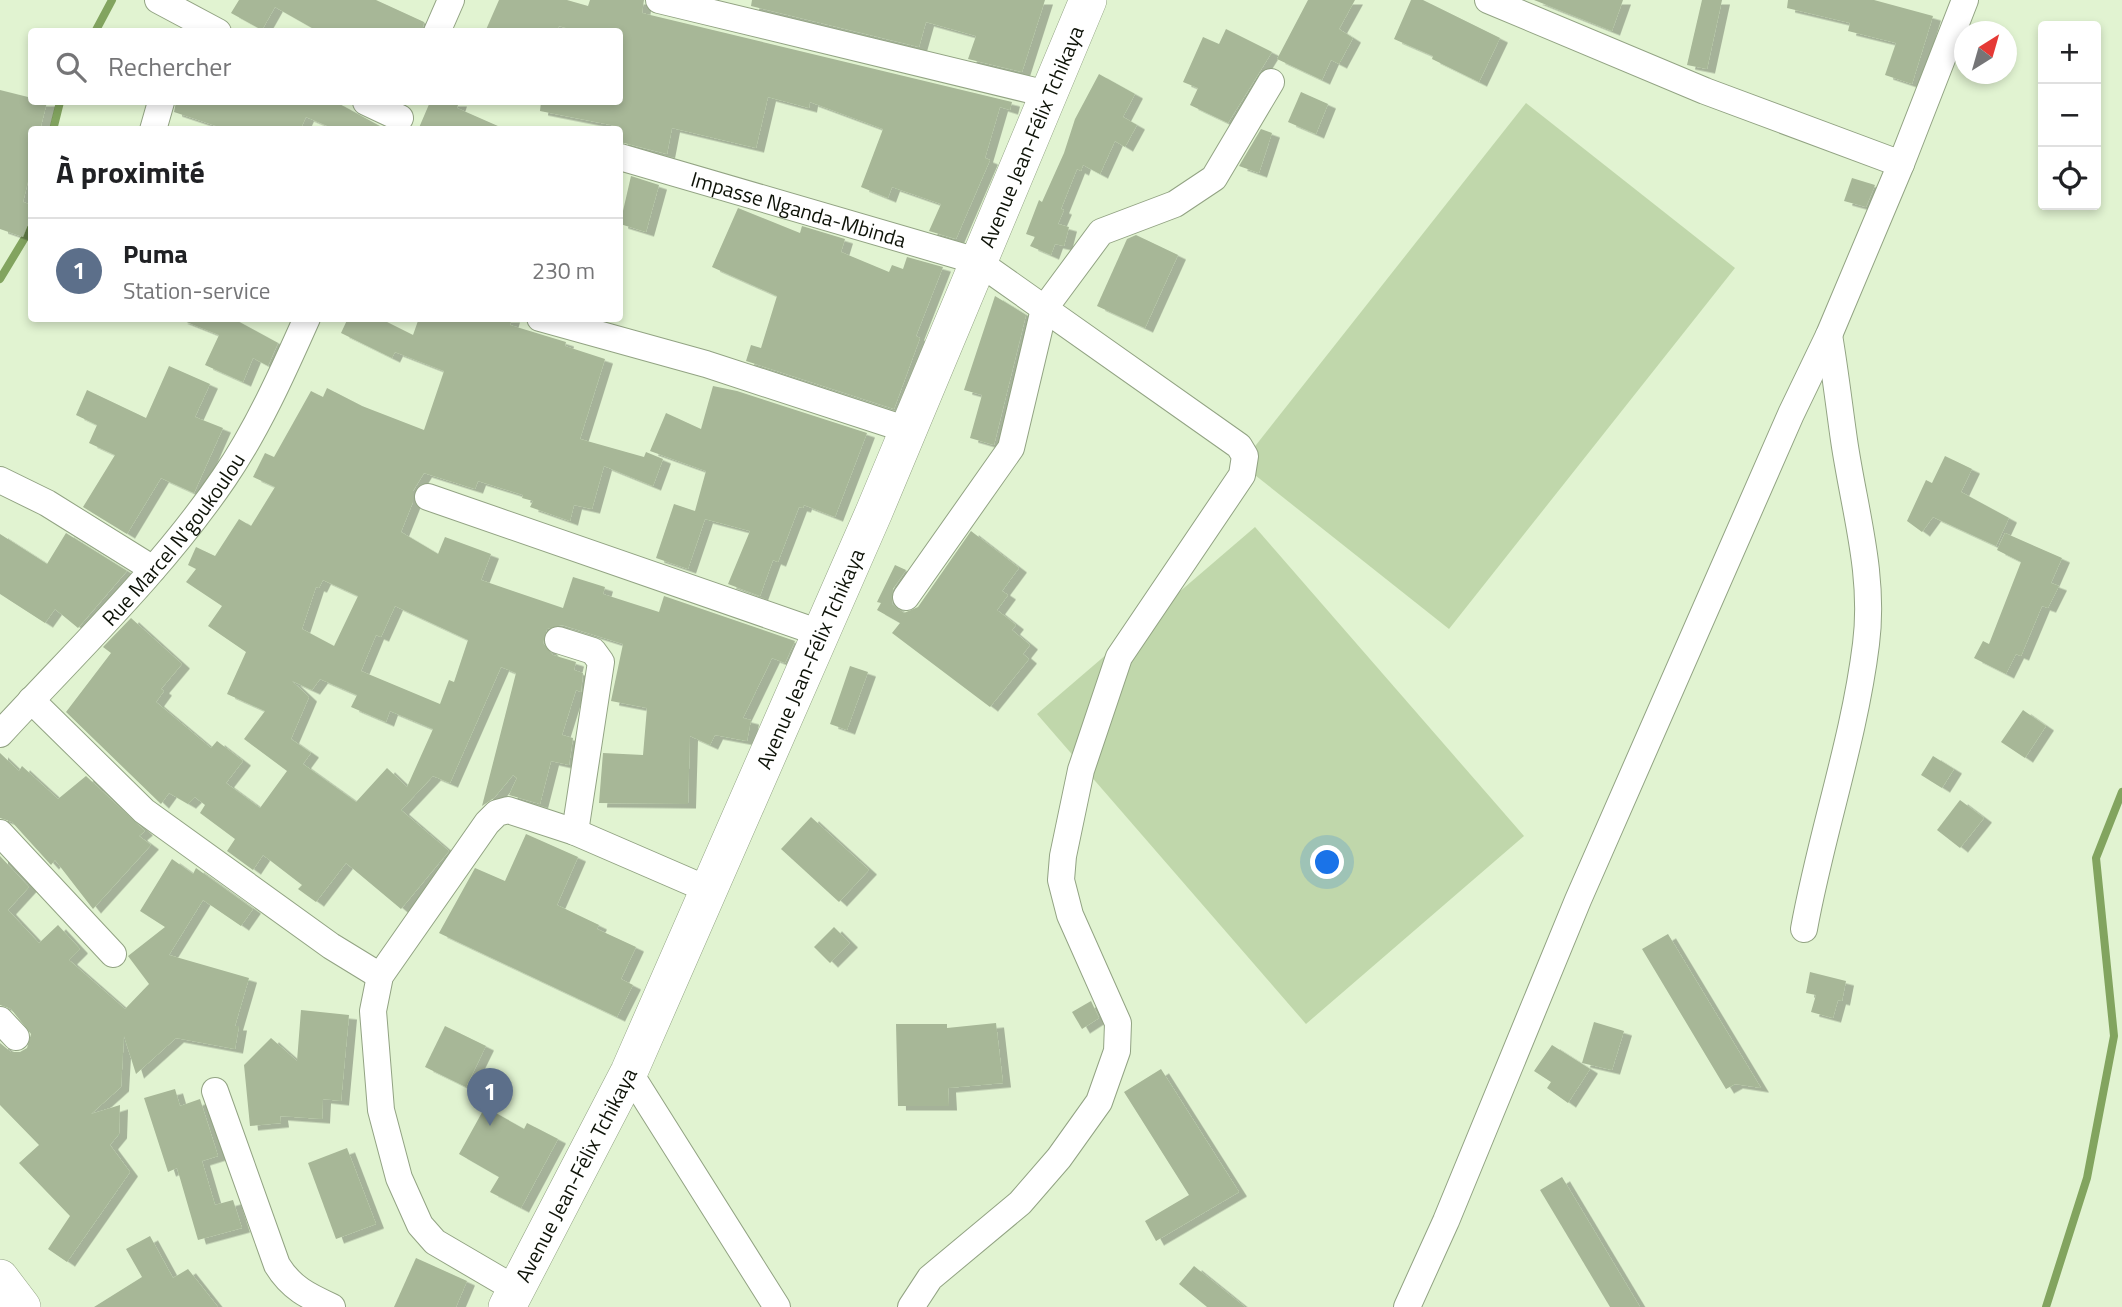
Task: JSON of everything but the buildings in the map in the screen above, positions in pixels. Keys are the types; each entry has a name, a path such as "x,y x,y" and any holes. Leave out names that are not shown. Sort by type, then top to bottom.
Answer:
{"street":[{"path":"158,0 185,24"},
{"path":"439,28 451,0"},
{"path":"659,0 1048,94"},
{"name":"Avenue Jean-Félix Tchikaya","path":"512,1299 629,1072 908,430 976,261 1088,0"},
{"path":"1488,0 1705,92 1901,164"},
{"path":"1407,1307 1446,1221 1578,900 1791,414 1829,335 1901,164 1965,0"},
{"path":"906,597 1011,448 1044,309 1101,232 1175,204 1214,177 1271,82"},
{"path":"154,126 160,105"},
{"path":"373,105 400,116"},
{"name":"Impasse Nganda-Mbinda","path":"623,158 976,261 1239,446 1245,456 1242,475 1119,657 1081,770 1063,856 1061,880 1070,915 1118,1023 1117,1051 1099,1102 1059,1158 1020,1203 930,1278 911,1307"},
{"name":"Rue Marcel N'goukoulou","path":"0,734 153,569 224,478 286,365 305,322"},
{"path":"554,322 706,364 908,430"},
{"path":"1804,929 1815,869 1861,672 1868,612 1868,566 1844,440 1829,335"},
{"path":"0,480 47,503 153,569"},
{"path":"428,497 820,633"},
{"path":"558,640 593,651 601,662 575,832"},
{"path":"31,700 144,811 331,946 380,976"},
{"path":"512,1299 435,1242 420,1225 399,1178 381,1110 373,1011 380,976 487,823 497,813 508,810 575,832 709,890"},
{"path":"0,833 113,954"},
{"path":"629,1072 777,1307"},
{"path":"215,1091 277,1265 287,1281 304,1294 332,1307"},
{"path":"0,1278 22,1307"}],"green space":[{"path":"1526,103 1735,268 1449,629 1241,464"},
{"path":"1255,527 1524,836 1306,1024 1037,714"}],"waterway":[{"path":"97,28 112,0"},
{"path":"54,126 59,105"},
{"path":"0,279 28,233"},
{"path":"2046,1307 2087,1178 2114,1036 2096,858 2122,792"}],"place":[{"name":"Puma","path":"490,1126"}]}
